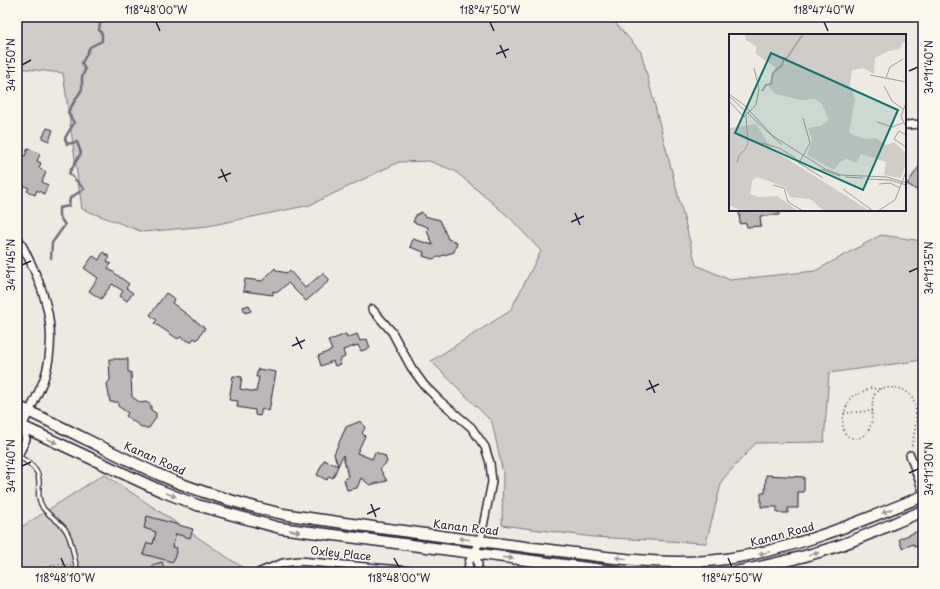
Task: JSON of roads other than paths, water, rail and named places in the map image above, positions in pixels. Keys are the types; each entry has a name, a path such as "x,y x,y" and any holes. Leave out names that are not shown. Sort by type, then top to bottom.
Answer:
{"main road":[{"name":"Kanan Road","path":"17,406 161,475 202,492 241,504 283,514 332,522 648,562 724,559 763,553 801,543 923,496"},
{"path":"19,427 159,490 197,505 280,528 619,572"},
{"path":"735,572 769,566 820,552 923,511"}],"street":[{"path":"906,125 923,124"},
{"path":"17,236 25,250 47,303 51,331 50,357 47,368 29,412 19,427 26,438 17,457"},
{"path":"372,309 392,332 411,366 424,385 440,401 471,427 485,447 490,463 492,482 480,541 469,562 468,572"},
{"path":"910,455 923,491"},
{"path":"474,553 478,563 477,572"},
{"name":"Oxley Place","path":"260,572 283,563 299,560 422,572"}],"lane":[{"path":"17,457 30,464 40,477 40,497 43,507 66,531 77,568 80,572"}],"waterway":[{"path":"51,258 52,243 65,225 59,216 59,208 69,206 70,198 84,189 69,173 81,153 77,142 67,144 65,138 74,123 68,112 82,89 82,77 85,70 82,63 90,47 102,41 102,34 99,30 101,17"}]}
